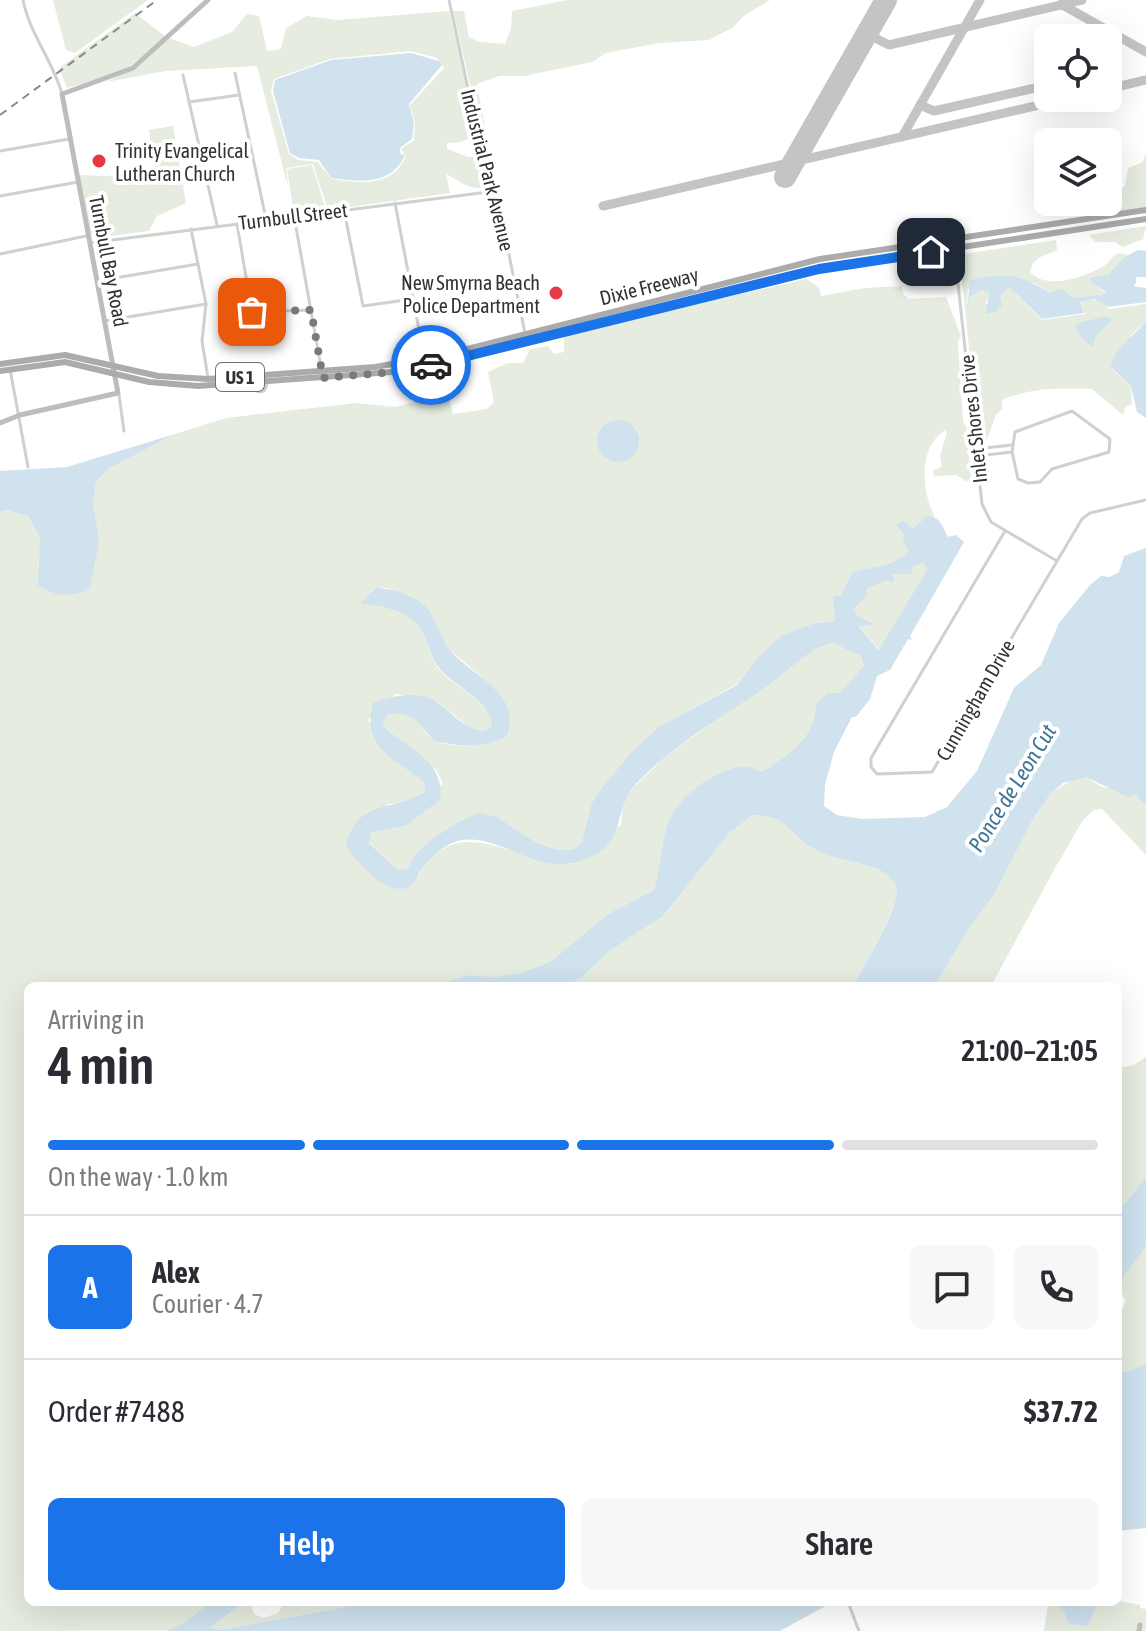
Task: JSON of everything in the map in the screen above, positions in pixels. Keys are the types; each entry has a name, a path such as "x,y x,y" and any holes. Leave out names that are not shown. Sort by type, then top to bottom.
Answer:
{"main road":[{"name":"Dixie Freeway","path":"114,369 163,384 269,381 426,363 842,255 1146,210"},
{"name":"Dixie Freeway","path":"526,337 842,265 1146,219"},
{"name":"US 1","path":"0,364 65,362 114,369"},
{"name":"US 1","path":"0,371 10,365"},
{"name":"Dixie Freeway","path":"209,382 322,374"}],"street":[{"path":"23,0 37,43 56,73 62,94 133,68 208,0"},
{"name":"Industrial Park Avenue","path":"449,0 470,98 496,191 526,337"},
{"path":"235,73 266,219"},
{"path":"183,75 217,225"},
{"name":"Turnbull Bay Road","path":"62,94 118,393"},
{"path":"189,102 239,95"},
{"path":"0,151 69,139"},
{"path":"0,196 78,182"},
{"name":"Turnbull Street","path":"89,243 496,191"},
{"path":"395,203 426,363"},
{"path":"344,209 363,306 413,299"},
{"path":"294,216 322,374"},
{"path":"236,223 252,312 311,310"},
{"path":"191,229 206,304 202,341 209,382"},
{"path":"0,254 88,235"},
{"name":"Inlet Shores Drive","path":"953,238 986,516 1005,531 1057,561"},
{"path":"97,281 198,264"},
{"path":"775,270 776,280"},
{"path":"104,321 206,304"},
{"path":"10,365 28,467"},
{"path":"258,392 264,391 269,381"},
{"path":"0,423 20,415 118,393 124,431"},
{"path":"1072,411 1107,436 1111,443 1106,455 1052,469 1040,482 1034,483 1018,479 1012,445 1018,429 1072,411"},
{"path":"976,449 1012,445"},
{"path":"977,456 1012,452"},
{"name":"Cunningham Drive","path":"1005,531 871,758 872,771 884,775 932,772 1086,515 1146,500"},
{"path":"850,1606 859,1631"}],"shaded area":[{"path":"53,0 148,0 75,53 66,50"},
{"path":"568,0 770,0 745,15 732,28 709,40 659,43 606,53 592,62 524,76 499,76 477,84 485,127 481,131 453,11 464,11 469,37 479,42 505,44 511,29 512,11"},
{"path":"449,11 478,134 461,142 447,143 447,149 468,157 482,156 489,183 474,188 446,174 450,193 328,210 313,164 286,168 288,187 257,66 166,71 106,82 139,66 169,38 194,47 232,32 247,14 259,16 267,51 281,49 286,28 307,16 337,20","holes":["411,51 437,58 444,68 410,105 415,123 414,140 401,149 406,156 393,174 364,182 331,179 318,162 298,160 289,154 271,91 274,79 330,59"]},
{"path":"135,13 166,37 123,72 67,88 59,68"},
{"path":"173,126 186,203 157,216 149,231 95,238 89,232 79,175 155,178 149,130"},
{"path":"1146,152 1146,208 1122,212 1122,188 1125,187 1128,168 1143,162"},
{"path":"312,165 326,210 294,215 287,169"},
{"path":"1146,226 1143,239 1123,247 1115,242 1095,242 1089,235"},
{"path":"1056,240 1057,250 1040,257 1030,272 1046,281 1077,278 1104,266 1118,253 1129,255 1108,275 1092,283 1104,294 1074,298 1050,293 1034,283 968,289 967,304 970,297 981,290 990,292 985,305 1009,287 1042,320 1085,314 1080,302 1089,300 1100,301 1108,309 1146,304 1146,322 1132,334 1113,370 1131,386 1132,405 1126,406 1123,415 1092,389 1024,393 1002,400 1002,409 996,415 985,444 979,445 960,260 964,254"},
{"path":"807,279 819,288 821,296 865,288 902,286 903,294 909,299 946,297 961,336 958,342 963,421 967,429 971,480 966,481 956,475 934,476 933,471 942,466 940,456 945,430 936,438 926,459 925,483 935,517 927,516 927,570 880,650 860,628 843,620 815,623 757,658 737,684 660,726 632,751 609,779 582,842 572,850 558,850 537,843 497,817 458,822 416,853 407,869 398,870 369,842 370,832 405,826 443,783 437,771 387,730 383,723 387,715 408,714 431,738 447,744 473,744 507,736 483,678 450,650 439,636 433,617 411,598 388,588 374,588 361,604 397,610 415,621 437,667 477,700 492,726 484,731 470,728 438,702 396,694 368,720 424,782 425,792 409,802 388,804 346,846 413,884 429,860 447,847 464,842 483,843 547,861 571,864 621,825 623,802 666,756 815,649 832,643 861,656 864,666 860,674 816,717 815,724 793,753 761,772 660,873 654,890 608,914 550,962 520,973 495,977 467,975 448,982 24,982 24,1606 251,1606 254,1614 263,1618 278,1613 282,1606 351,1606 220,1630 0,1631 0,512 6,510 28,516 41,537 38,567 95,519 93,501 96,482 108,469 175,434 226,418 356,403 395,407 448,394 453,414 487,409 494,402 488,372 507,363 523,363 530,349 548,346 554,354 564,352 564,334"},
{"path":"1077,777 1086,777 1102,787 1138,793 1137,798 1146,805 1146,855 1102,809 1094,810 1083,820 993,982 937,982 969,928 995,893 1034,817 1052,792"},
{"path":"753,815 774,818 814,848 881,871 895,883 893,908 856,982 574,982 608,952 663,916 729,833"},
{"path":"1146,1057 1146,1177 1122,1207 1122,1067 1134,1065"},
{"path":"1146,1246 1146,1364 1126,1372 1122,1372 1122,1308 1126,1301 1122,1293 1122,1279"},
{"path":"1122,1602 1146,1609 1146,1631 1044,1631 1048,1606 1122,1606"}],"water":[{"path":"411,53 439,61 442,65 409,104 414,123 412,139 400,148 400,154 405,155 392,172 374,180 331,178 319,160 299,158 290,153 273,91 275,80 331,60"},
{"path":"1138,250 1146,251 1146,277 1136,277 1133,286 1146,288 1146,302 1108,307 1095,299 1080,302 1084,313 1042,319 1009,287 1000,295 1002,305 995,312 986,314 989,292 981,290 970,297 967,310 970,280 993,276 1020,278 1050,293 1062,289 1074,298 1104,294 1106,292 1092,283 1091,278 1108,275 1125,257"},
{"path":"1107,316 1113,320 1096,335 1093,346 1087,343 1075,324"},
{"path":"1146,322 1146,418 1137,412 1131,386 1110,366 1116,352"},
{"path":"618,420 633,426 639,441 633,456 618,462 603,456 597,441 603,426"},
{"path":"175,434 108,469 96,482 93,501 99,543 89,590 63,595 38,585 40,537 28,516 6,510 0,512 0,471 67,467"},
{"name":"Ponce de Leon Cut","path":"927,516 935,518 948,537 956,535 964,542 910,636 912,640 908,639 890,670 877,676 870,699 856,717 852,717 834,752 825,785 824,806 837,815 862,819 925,817 947,807 977,771 1014,688 1041,665 1059,623 1090,585 1101,576 1110,577 1119,572 1124,556 1146,548 1146,805 1137,798 1137,793 1128,797 1086,777 1063,783 1052,792 1034,817 995,893 969,928 937,982 856,982 893,908 895,883 879,870 815,849 774,818 753,815 729,833 663,916 608,952 574,982 448,982 467,975 495,977 520,973 550,962 608,914 654,890 667,826 686,797 724,771 750,767 761,772 781,759 806,736 815,716 816,704 828,693 840,693 864,666 861,656 832,643 815,649 649,771 628,796 612,840 591,857 557,864 484,841 455,842 426,864 413,884 395,888 375,878 346,846 351,830 368,813 425,792 424,782 376,742 371,719 373,703 416,695 433,700 471,727 484,731 492,726 478,700 439,668 421,629 413,620 388,608 360,604 375,588 402,593 426,607 450,650 501,697 508,708 510,721 507,736 489,743 463,745 434,741 409,716 387,715 383,723 387,730 432,767 438,777 440,800 405,826 371,832 369,843 398,870 407,869 416,853 434,838 458,822 480,813 497,817 537,843 558,850 572,850 582,842 592,803 632,751 660,726 737,685 757,658 781,636 815,623 835,621 833,597 841,595 853,572 890,564 909,550 903,542 904,535 896,525 903,521 913,529","holes":["924,562 927,570 879,650 858,626 873,624 856,615 854,608 866,597 867,588 888,580 893,583 893,574 911,574 913,566"]},
{"path":"1146,1177 1146,1246 1122,1279 1122,1207"},
{"path":"1146,1364 1146,1528 1122,1531 1122,1372"},
{"path":"206,1606 239,1606 209,1628 220,1630 351,1606 826,1606 780,1631 167,1631 181,1625"},
{"path":"1062,1606 1096,1606 1088,1626 1069,1624"}],"taxiway":[{"path":"902,137 980,0"},
{"path":"874,22 875,38 889,45 1082,0"},
{"path":"1061,4 1146,52"},
{"path":"1122,86 1146,80"},
{"path":"920,105 934,111 1034,88"},
{"path":"603,206 1034,106"}],"runway":[{"path":"785,177 886,0"}],"railway":[{"path":"0,115 157,0"}],"way so far":[{"path":"252,312 311,310 323,378 431,365"}],"place":[{"name":"Trinity Evangelical Lutheran Church","path":"99,161"},
{"name":"New Smyrna Beach Police Department","path":"556,293"}],"route":[{"path":"431,365 819,269 931,252"}]}
